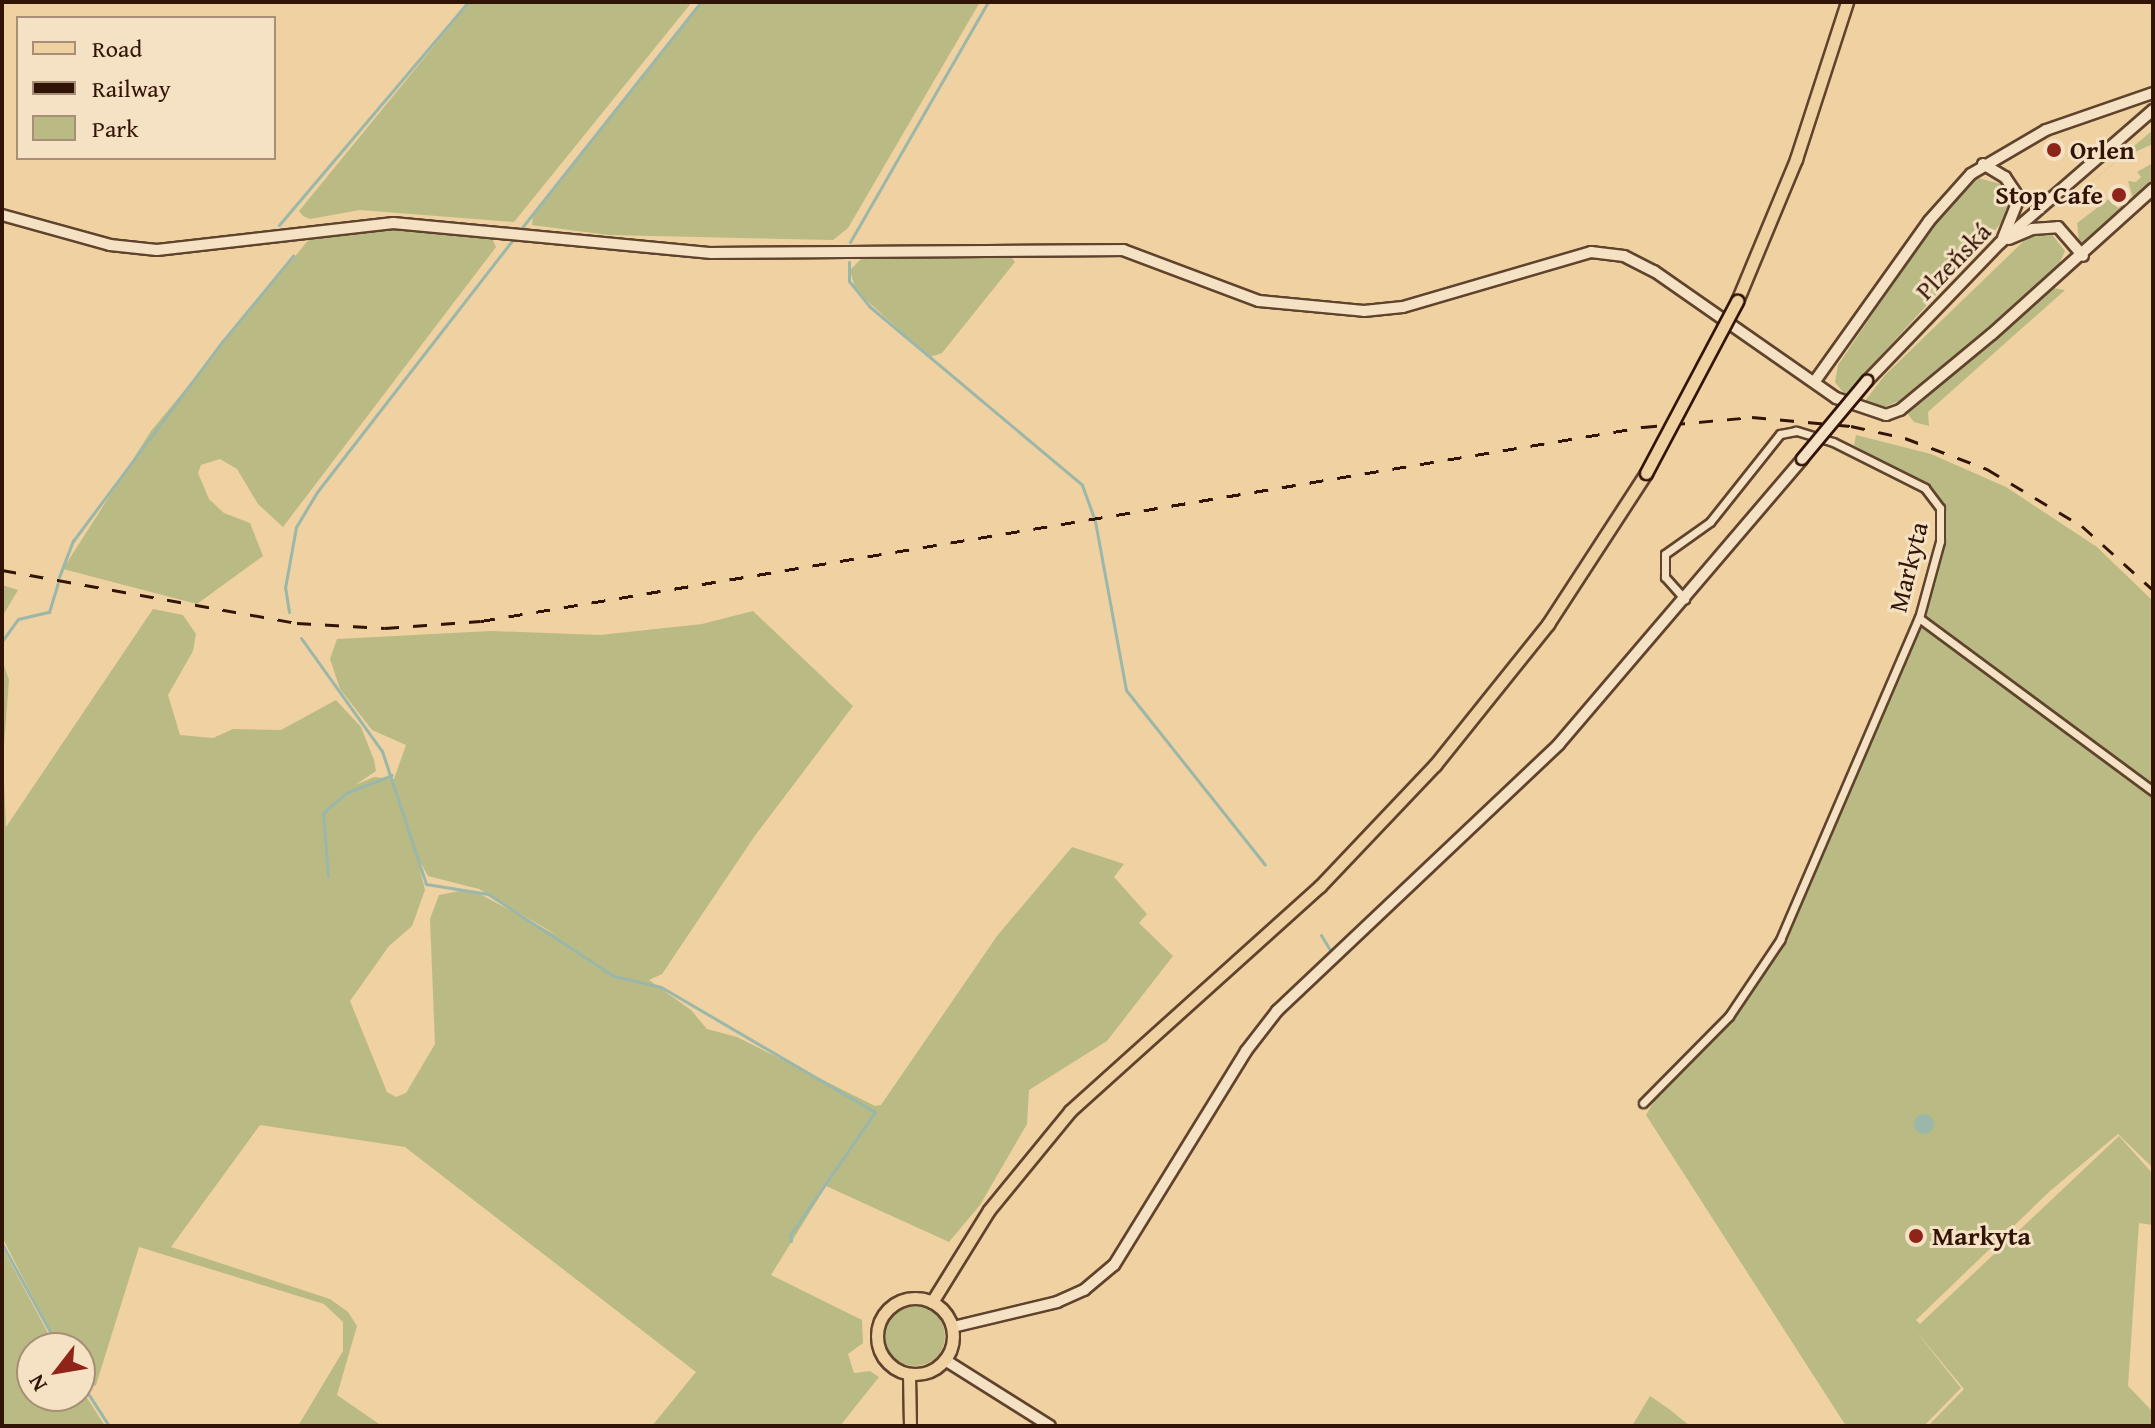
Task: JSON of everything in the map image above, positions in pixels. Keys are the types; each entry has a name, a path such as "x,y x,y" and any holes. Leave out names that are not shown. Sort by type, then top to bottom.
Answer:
{"main road":[{"path":"932,1302 989,1210 1070,1111 1320,886 1435,765 1548,624 1646,473 1737,301 1796,159 1847,2"},
{"path":"1815,381 1941,205 1983,164 2036,135 2112,105 2153,93"},
{"name":"Plzeňská","path":"953,1327 1057,1302 1106,1273 1132,1241 1246,1051 1277,1011 1518,786 1685,600 1867,381 2000,243 2153,110"},
{"path":"1983,164 2005,177 2019,198 2000,243"},
{"path":"2,215 110,245 157,250 393,223 712,253 1123,250 1259,301 1364,311 1403,307 1591,252 1624,256 1654,271 1861,410 1894,413 2083,256 2153,189"},
{"path":"2000,243 2032,229 2058,227 2083,256"},
{"path":"903,1300 932,1302 953,1327 953,1345 945,1360 929,1372 909,1374 895,1368 882,1353 880,1322 903,1300"},
{"path":"945,1360 1050,1426"},
{"path":"909,1374 910,1426"}],"street":[{"name":"Markyta","path":"1643,1103 1729,1016 1767,965 1871,737 1919,618 1940,541 1940,508 1925,488 1846,448 1796,431 1772,439 1710,522 1665,554 1665,577 1685,600"},
{"path":"1919,618 2153,791"}],"green space":[{"path":"470,2 692,2 514,222 360,210 310,219 303,216 299,211"},
{"path":"702,2 980,2 848,228 833,240 608,235 532,225 533,216"},
{"path":"2153,130 2153,144 2119,159 2046,220"},
{"path":"2153,163 2153,180 2134,201 2128,181 2136,182 2141,177 2137,172"},
{"path":"1978,178 2005,185 2015,196 2015,208 1845,395 1835,382 1838,365 1941,214"},
{"path":"2109,199 2118,208 2125,203 2129,207 2086,243 2079,241 2077,223"},
{"path":"380,229 492,238 496,247 283,527 258,504 237,469 220,459 201,465 198,473 209,499 224,513 250,523 263,556 197,604 63,569 151,431 311,237"},
{"path":"2050,232 2065,251 2055,273 1913,395 1882,408 1864,402 1885,375 2028,237"},
{"path":"862,258 1012,258 1015,262 942,353 930,357 856,291 850,270"},
{"path":"2053,288 2065,290 1928,412 1929,426 1914,422 1907,413"},
{"path":"1856,435 1931,454 2006,487 2097,547 2153,601 2153,1168 2118,1134 2050,1191 1916,1320 1920,1324 2119,1136 2153,1174 2153,1225 2139,1223 2128,1386 2153,1412 2153,1426 1928,1426 1964,1389 1915,1330 1961,1388 1924,1426 1846,1426 1646,1115 1670,1074 1729,1016 1767,965 1919,618 1946,529 1945,507 1934,492 1854,445"},
{"path":"2,585 18,590 2,617"},
{"path":"153,609 183,615 196,634 193,651 168,695 180,735 213,738 233,729 281,730 336,700 361,727 374,760 376,771 355,785 374,777 394,779 406,745 372,730 340,689 330,659 337,639 491,631 600,635 702,624 753,611 853,706 754,837 662,974 649,980 691,1010 707,1029 737,1037 875,1106 881,1105 997,936 1072,847 1124,864 1114,877 1147,914 1139,923 1173,956 1107,1041 1029,1090 1027,1124 980,1205 949,1242 826,1186 771,1275 862,1320 863,1343 848,1354 854,1373 870,1371 879,1377 840,1426 652,1426 696,1372 405,1147 260,1125 171,1247 330,1299 348,1312 357,1326 337,1395 382,1426 298,1426 343,1351 343,1322 324,1304 139,1247 96,1385 96,1332 51,1332 2,1237 2,660 9,680 3,758 6,827","holes":["416,854 428,876 479,889 558,936 478,893 465,890 439,895 430,919 435,1044 406,1093 396,1097 387,1092 350,1001 389,946 412,926 425,890"]},
{"path":"2,1247 47,1332 16,1332 16,1412 96,1412 105,1426 2,1426"},
{"path":"915,1306 927,1308 936,1315 943,1324 943,1348 936,1357 927,1364 915,1366 903,1364 894,1357 887,1348 885,1336 887,1324 894,1315 903,1308"},
{"path":"1650,1396 1669,1409 1690,1426 1632,1426"}],"shaded area":[{"path":"1920,1114 1928,1114 1934,1124 1928,1134 1920,1134 1914,1128 1914,1120"}],"waterway":[{"path":"279,225 468,2"},
{"path":"520,230 701,2"},
{"path":"850,242 988,2"},
{"path":"289,612 285,588 296,527 317,492 512,241"},
{"path":"59,577 73,541 222,342 293,256"},
{"path":"849,262 849,281 869,306 1082,485 1095,521 1126,690 1265,865"},
{"path":"2,641 18,619 49,612 58,583"},
{"path":"301,638 382,751 426,884 488,894 614,976 661,987 875,1112 790,1235 791,1241"},
{"path":"328,876 323,813 346,793 392,775"},
{"path":"1321,935 1330,950"},
{"path":"2,1244 50,1332"},
{"path":"96,1406 109,1426"}],"railway":[{"path":"2,570 297,623 385,628 481,621 1643,427 1752,417 1851,426 1905,438 1987,469 2082,526 2153,590"}],"place":[{"name":"Orlen","path":"2054,150"},
{"name":"Stop Cafe","path":"2119,195"},
{"name":"Markyta","path":"1916,1236"}]}
